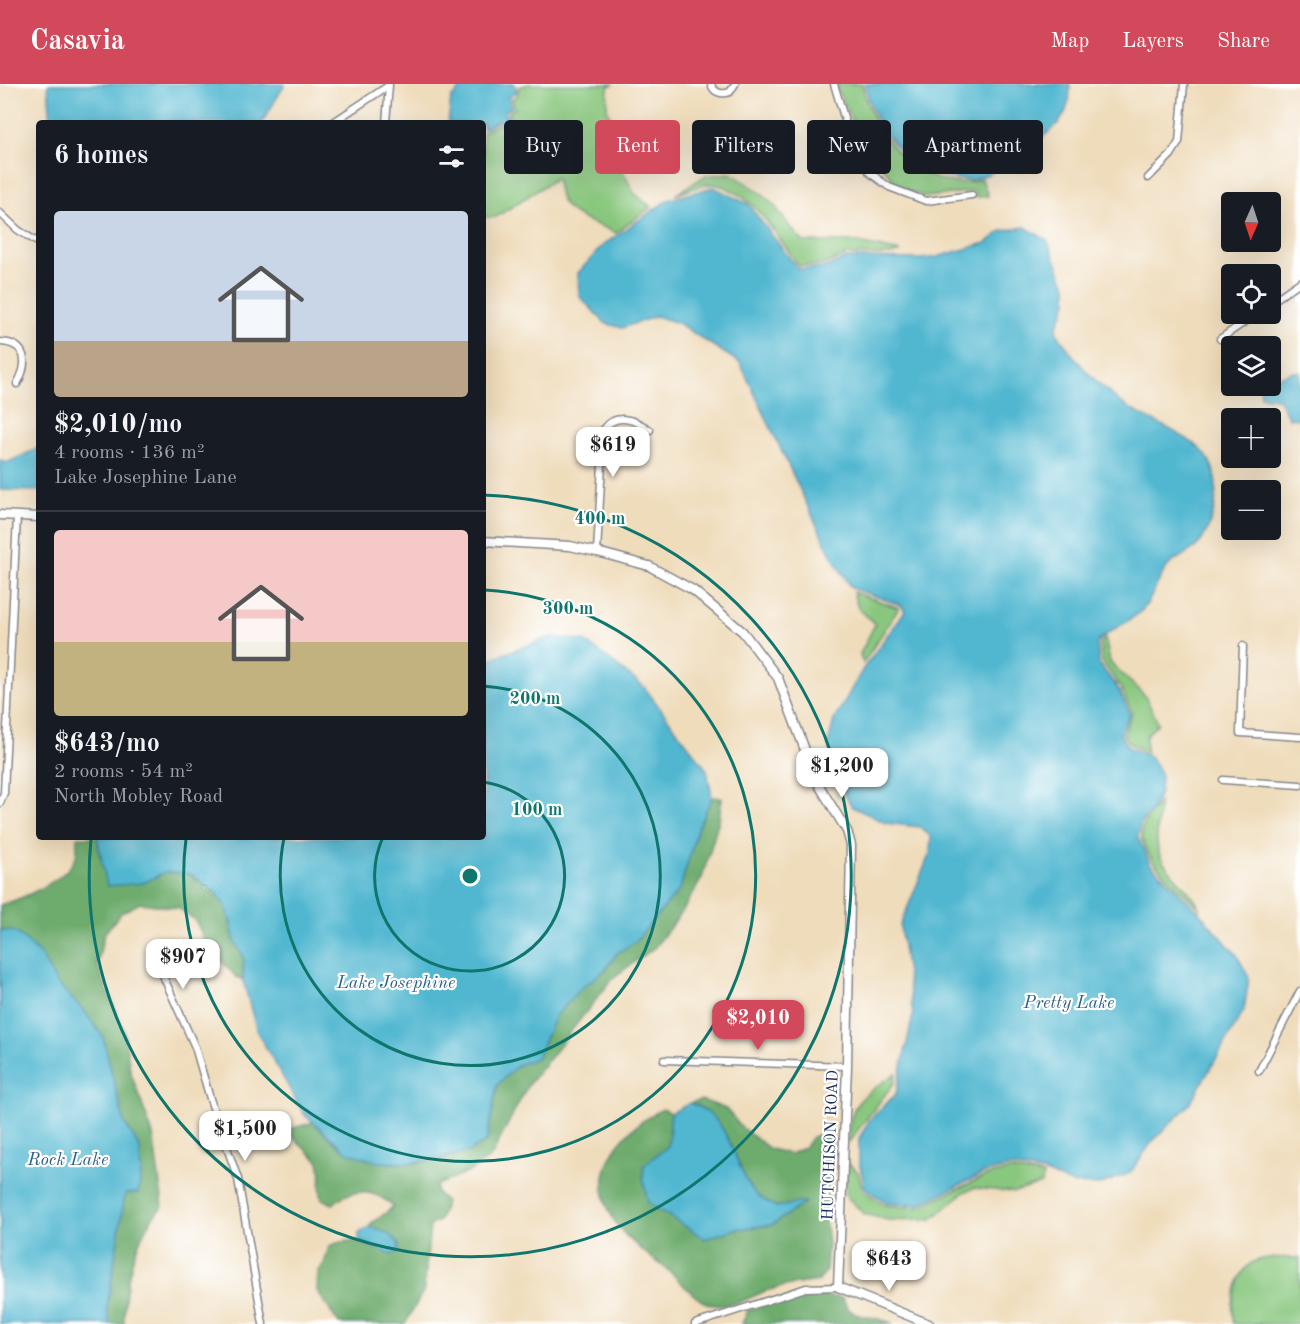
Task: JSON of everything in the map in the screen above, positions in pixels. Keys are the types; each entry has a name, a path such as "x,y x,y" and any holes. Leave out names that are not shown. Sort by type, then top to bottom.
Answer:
{"street":[{"path":"711,84 715,90 722,93 730,92 735,84"},
{"path":"834,84 836,97 849,134 870,173 889,187 926,201 972,195"},
{"path":"1148,178 1171,155 1179,142 1184,84"},
{"path":"336,120 389,85"},
{"path":"386,120 389,85"},
{"path":"0,213 18,230 36,241"},
{"path":"1281,295 1300,282"},
{"path":"1220,339 1242,324"},
{"path":"0,342 12,342 19,346 23,353 22,374 16,384"},
{"path":"597,552 604,429 611,421 617,419 629,420 650,430"},
{"path":"0,515 36,517"},
{"path":"0,803 4,785 17,516"},
{"name":"HUTCHISON ROAD","path":"486,541 570,546 649,566 693,590 743,632 778,678 817,782 847,831 851,845 847,1066 838,1287"},
{"path":"1243,646 1240,733 1300,737"},
{"path":"1222,780 1300,785"},
{"path":"164,978 195,1047 211,1102 238,1179 263,1324"},
{"path":"1259,1071 1300,991"},
{"path":"664,1060 847,1066"},
{"path":"695,1324 806,1288 838,1287 929,1324"}],"green space":[{"path":"529,84 613,84 608,87 607,111 612,120 595,120 595,174 624,174 634,193 651,207 616,233 569,210 561,199 556,178 496,217 486,217 486,130 497,124 504,124 504,174 583,174 583,120 509,120 509,112 515,108 512,99 518,94 518,87"},
{"path":"837,84 862,84 867,104 875,120 852,120"},
{"path":"891,144 903,157 903,174 927,174 940,180 961,183 982,179 988,196 975,197 975,191 926,197 901,188 888,174 891,174"},
{"path":"732,174 755,189 776,208 804,242 854,242 901,252 891,255 847,255 822,265 799,266 773,229 753,206 729,189 711,184 675,195 705,176"},
{"path":"853,592 899,608 863,663 860,654 875,624 858,608"},
{"path":"1105,638 1110,662 1145,696 1158,723 1146,736 1146,752 1130,744 1123,734 1132,713 1121,688 1102,661 1100,644"},
{"path":"712,797 722,798 719,820 702,878 682,912 654,948 614,977 528,1085 491,1157 467,1173 437,1185 436,1192 446,1202 439,1221 430,1225 424,1290 405,1324 339,1324 317,1291 318,1272 324,1264 329,1246 352,1241 374,1248 388,1234 369,1227 393,1206 378,1196 363,1192 347,1195 333,1204 322,1199 319,1162 286,1130 314,1122 344,1150 383,1162 401,1163 437,1160 487,1141 497,1085 518,1065 537,1058 555,1016 579,990 605,970 617,953 635,942 680,889 697,830"},
{"path":"1159,801 1157,838 1161,858 1201,910 1163,873 1146,851 1142,840 1142,829"},
{"name":"Rock Lake","path":"77,840 97,840 100,857 144,883 165,872 188,874 216,893 227,908 235,942 244,957 243,980 236,977 207,945 195,920 178,908 140,903 121,913 104,934 97,965 124,1030 130,1070 153,1135 163,1206 153,1218 138,1245 126,1293 124,1324 0,1324 0,905 32,893 54,880 71,865 77,852"},
{"path":"896,1073 894,1083 848,1143 851,1117 860,1100"},
{"path":"702,1100 726,1109 741,1127 770,1149 790,1154 805,1147 812,1137 828,1131 830,1150 825,1220 828,1243 826,1271 819,1281 775,1288 728,1305 713,1305 696,1296 621,1230 610,1212 604,1194 604,1177 609,1160 630,1131 663,1109 671,1113 668,1146 648,1202 705,1238 735,1229 772,1225 805,1203 776,1207 753,1192 723,1129 704,1110 690,1103"},
{"path":"847,1163 858,1172 863,1190 885,1205 916,1208 988,1175 1011,1170 1043,1175 1042,1184 1014,1192 974,1188 964,1192 932,1219 888,1220 864,1214 846,1196"},
{"path":"1266,1258 1300,1258 1300,1324 1234,1324 1234,1296 1246,1268 1253,1262"},
{"path":"793,1297 843,1298 851,1311 892,1324 742,1324 748,1310"}],"water":[{"path":"48,84 285,84 264,120 51,120"},
{"path":"465,84 515,84 516,92 508,98 512,107 505,111 507,120 497,121 486,127 486,120 448,120 451,98"},
{"path":"865,84 1070,84 1070,96 1065,114 1055,127 1043,137 1043,120 903,120 903,152 891,139 891,120 878,120 869,100"},
{"path":"937,174 988,174 972,180"},
{"name":"Pretty Lake","path":"713,187 748,204 798,269 823,268 847,258 920,259 937,257 986,243 1002,231 1025,227 1047,240 1067,288 1067,302 1056,330 1076,359 1119,401 1198,447 1207,456 1212,467 1215,479 1215,505 1202,540 1170,564 1148,602 1138,614 1106,634 1097,643 1099,663 1119,690 1130,714 1120,734 1128,747 1151,757 1161,775 1160,793 1152,809 1140,824 1138,838 1151,865 1197,910 1237,955 1249,978 1244,1010 1189,1105 1152,1142 1130,1173 1099,1185 1074,1184 1043,1172 1011,1167 987,1172 917,1205 887,1203 865,1188 859,1162 859,1138 871,1118 896,1094 913,1015 900,926 930,853 931,837 920,827 886,823 852,807 838,782 828,744 834,720 863,669 905,611 901,605 851,588 830,553 740,363 678,323 656,316 622,328 605,323 579,296 578,273 603,245 668,200"},
{"path":"1300,372 1300,419 1289,418 1278,398 1261,396 1281,396 1281,376"},
{"path":"36,449 36,491 0,490 0,460 6,463"},
{"name":"Lake Josephine","path":"551,637 585,641 644,687 707,770 712,797 697,830 680,889 635,942 617,953 605,970 579,990 555,1016 537,1058 518,1065 497,1085 487,1141 468,1152 410,1163 377,1162 347,1152 304,1114 257,1032 243,980 244,957 235,942 227,908 216,893 191,874 165,872 144,883 107,886 98,840 486,840 486,660"},
{"name":"Rock Lake","path":"0,930 16,932 41,955 56,982 85,1012 103,1037 124,1122 140,1149 141,1175 138,1193 125,1194 107,1308 110,1324 0,1324"},
{"path":"690,1103 704,1110 723,1129 746,1179 758,1196 776,1207 806,1202 772,1225 735,1229 705,1239 648,1203 643,1178 644,1165 668,1146 671,1113"},
{"path":"369,1227 393,1238 399,1244 398,1252 391,1255 359,1240 359,1233"}]}
